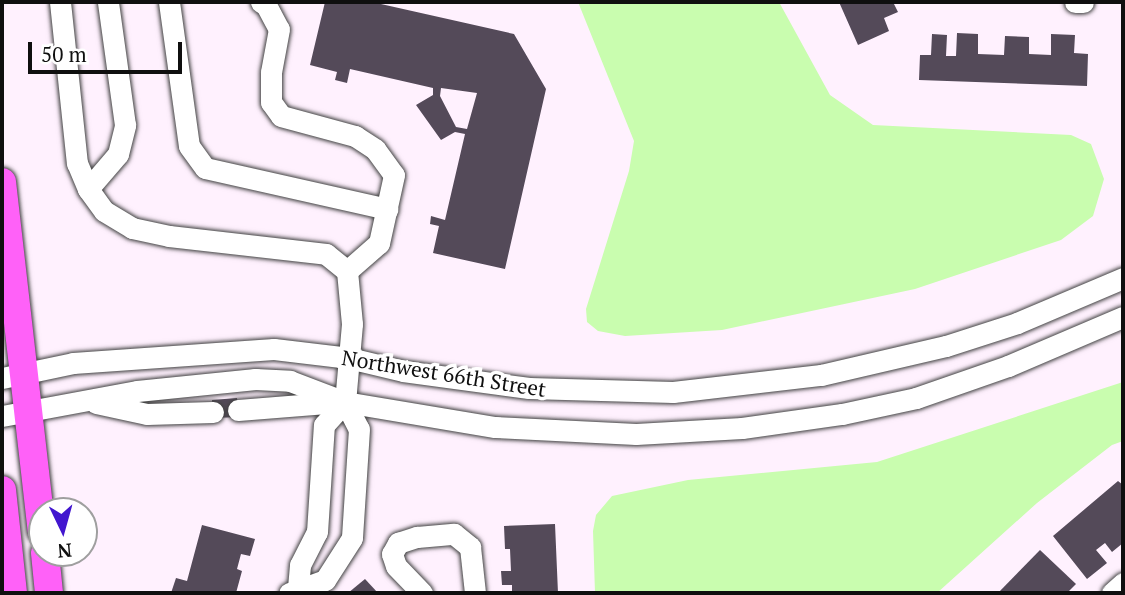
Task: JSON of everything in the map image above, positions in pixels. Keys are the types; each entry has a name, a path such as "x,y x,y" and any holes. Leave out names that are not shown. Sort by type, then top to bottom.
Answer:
{"main road":[{"path":"2,183 15,413 34,497"},
{"path":"2,490 13,593"},
{"path":"46,567 49,593"}],"street":[{"path":"60,2 77,163 89,189 104,211 132,228 169,236 326,254 347,271 352,324 345,401 359,429 352,538 325,580 293,591"},
{"path":"89,189 118,154 125,125 108,2"},
{"path":"169,2 189,146 205,168 387,209"},
{"path":"261,2 267,5 279,29 271,72 271,102 281,116 355,136 375,149 394,175 379,243 347,271"},
{"path":"1075,2 1083,2"},
{"name":"Northwest 66th Street","path":"13,375 73,363 253,350 349,358 403,371 529,388 641,393 769,382 821,375 946,346 1017,323 1123,278"},
{"name":"Northwest 66th Street","path":"15,413 175,385 255,379 290,381 345,401 538,431 636,434 742,428 842,414 916,398 1008,366 1123,317"},
{"path":"253,350 255,379"},
{"name":"Northwest 66th Street","path":"255,379 248,409 345,401"},
{"path":"293,591 300,565 317,532 324,425 345,401"},
{"name":"Northwest 66th Street","path":"87,402 147,414 213,412"},
{"path":"422,593 396,566 392,554 398,543 417,537 454,534 470,547 475,593"},
{"path":"1112,593 1123,583"}],"shaded area":[{"path":"578,2 779,2 830,95 873,125 1071,135 1091,144 1104,179 1093,216 1061,240 915,289 722,330 625,336 598,331 587,322 586,309 629,171 634,141"},
{"path":"1123,382 1123,441 1112,445 1037,503 937,593 595,593 593,531 596,515 612,496 688,480 877,462"}],"building":[{"path":"325,2 372,2 514,34 546,89 505,269 433,253 439,226 430,224 431,216 445,220 465,134 455,132 441,140 416,105 433,95 433,88 350,69 347,83 335,80 337,72 310,65","holes":["441,88 477,93 467,129 456,127 440,96"]},
{"path":"839,2 893,2 898,12 884,18 889,31 858,45"},
{"path":"957,33 978,34 978,54 1004,55 1005,36 1029,37 1029,54 1051,55 1051,34 1075,35 1074,53 1088,54 1087,86 919,80 920,55 931,55 932,34 947,35 946,56 956,56"},
{"path":"237,398 239,417 213,418 212,400"},
{"path":"1118,481 1123,485 1123,543 1112,552 1105,543 1096,550 1107,563 1087,579 1053,536"},
{"path":"555,524 558,593 512,593 512,585 502,585 501,571 511,571 510,549 505,549 504,526"},
{"path":"202,525 255,539 250,556 241,554 237,569 242,571 236,593 171,593 176,578 187,581"},
{"path":"1040,550 1076,584 1067,593 998,593"},
{"path":"365,579 378,593 348,593"}]}
